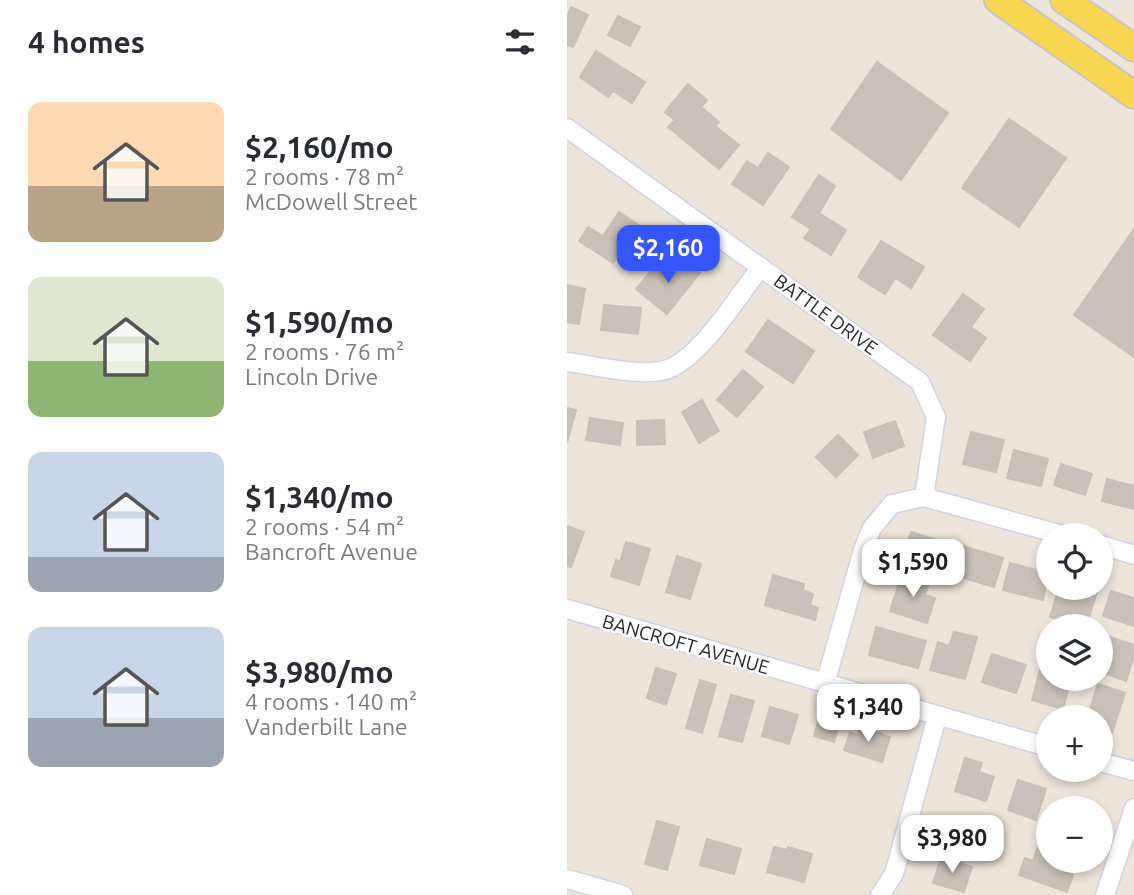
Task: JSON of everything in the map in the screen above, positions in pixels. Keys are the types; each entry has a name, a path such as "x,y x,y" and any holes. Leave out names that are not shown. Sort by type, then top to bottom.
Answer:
{"main road":[{"path":"998,0 1134,95"},
{"path":"1064,0 1134,48"}],"street":[{"name":"BATTLE DRIVE","path":"567,128 920,382 936,417 923,498"},
{"path":"567,362 637,372 667,370 694,353 761,267"},
{"path":"825,684 863,550 872,528 892,504 923,498 1036,528"},
{"path":"1113,549 1134,555"},
{"name":"BANCROFT AVENUE","path":"567,609 1036,744"},
{"path":"880,895 894,874 937,717"},
{"path":"1113,765 1134,771"},
{"path":"1105,895 1134,808"},
{"path":"567,879 623,895"}],"building":[{"path":"571,7 588,15 573,47 567,45 567,17"},
{"path":"618,16 640,27 630,46 608,35"},
{"path":"596,51 645,82 632,103 613,91 608,97 580,77"},
{"path":"877,62 948,113 901,180 831,129"},
{"path":"688,84 707,100 701,107 719,122 715,126 739,145 719,169 668,127 675,120 665,112"},
{"path":"1009,119 1066,158 1019,227 962,188"},
{"path":"768,153 789,167 763,205 732,184 747,161 758,168"},
{"path":"819,175 835,186 819,213 846,230 831,255 804,238 811,229 792,217"},
{"path":"619,212 652,234 638,255 624,247 613,263 579,241 588,227 603,236"},
{"path":"1134,229 1134,357 1074,315"},
{"path":"881,241 924,267 911,288 895,278 885,294 858,277"},
{"path":"680,257 700,273 667,314 636,289 656,265 667,274"},
{"path":"567,285 585,289 579,324 567,322"},
{"path":"963,294 984,309 971,327 986,338 970,361 933,335"},
{"path":"604,305 641,308 638,334 601,330"},
{"path":"768,320 814,351 793,383 746,352"},
{"path":"743,370 763,387 737,417 717,400"},
{"path":"702,400 719,431 699,443 682,412"},
{"path":"567,408 576,410 567,443"},
{"path":"590,418 623,423 620,445 586,440"},
{"path":"664,420 665,444 637,445 637,421"},
{"path":"895,421 904,446 873,458 864,432"},
{"path":"971,432 1004,440 996,472 963,464"},
{"path":"838,435 858,455 836,477 816,457"},
{"path":"1014,450 1048,459 1041,486 1007,478"},
{"path":"1061,464 1092,474 1085,495 1054,485"},
{"path":"1107,479 1134,486 1134,509 1102,501"},
{"path":"567,526 584,532 571,567 567,566"},
{"path":"911,532 956,546 947,572 902,558"},
{"path":"626,542 650,549 639,585 611,576 616,560 620,562"},
{"path":"963,546 1003,558 994,587 954,575"},
{"path":"677,556 701,564 690,599 666,592"},
{"path":"1010,563 1036,570 1036,598 1003,590"},
{"path":"902,574 929,583 925,595 935,598 927,623 890,611"},
{"path":"773,575 804,584 803,590 813,594 810,605 818,608 815,620 765,605"},
{"path":"1113,592 1134,598 1134,626 1113,619 1113,614 1104,614 1108,600 1113,600"},
{"path":"1055,600 1094,600 1090,614 1051,614"},
{"path":"876,627 926,641 918,668 869,655"},
{"path":"954,632 977,637 965,679 930,670 938,642 949,646"},
{"path":"1113,638 1134,645 1134,656 1126,681 1113,676"},
{"path":"992,654 1026,665 1016,693 982,682"},
{"path":"656,668 676,674 666,705 647,698"},
{"path":"700,680 716,685 702,733 686,728"},
{"path":"1036,685 1036,691 1068,691 1064,705 1049,705 1032,700"},
{"path":"1113,689 1125,693 1113,730 1113,705 1091,705 1096,691"},
{"path":"731,695 754,701 742,742 719,736"},
{"path":"770,707 798,715 789,744 762,736"},
{"path":"818,721 838,727 834,742 814,736"},
{"path":"860,727 890,737 882,762 844,750 850,733 858,735"},
{"path":"965,758 982,763 979,772 994,777 986,801 955,791"},
{"path":"1018,780 1046,789 1044,796 1036,796 1036,820 1008,810"},
{"path":"951,818 976,826 970,849 945,841"},
{"path":"657,821 679,827 667,870 645,864"},
{"path":"707,839 741,849 734,874 700,865"},
{"path":"774,847 788,850 788,847 812,854 804,882 767,872"},
{"path":"1036,851 1036,873 1073,875 1067,892 1019,875 1025,858 1033,861"},
{"path":"941,858 972,867 964,892 933,883"}]}
